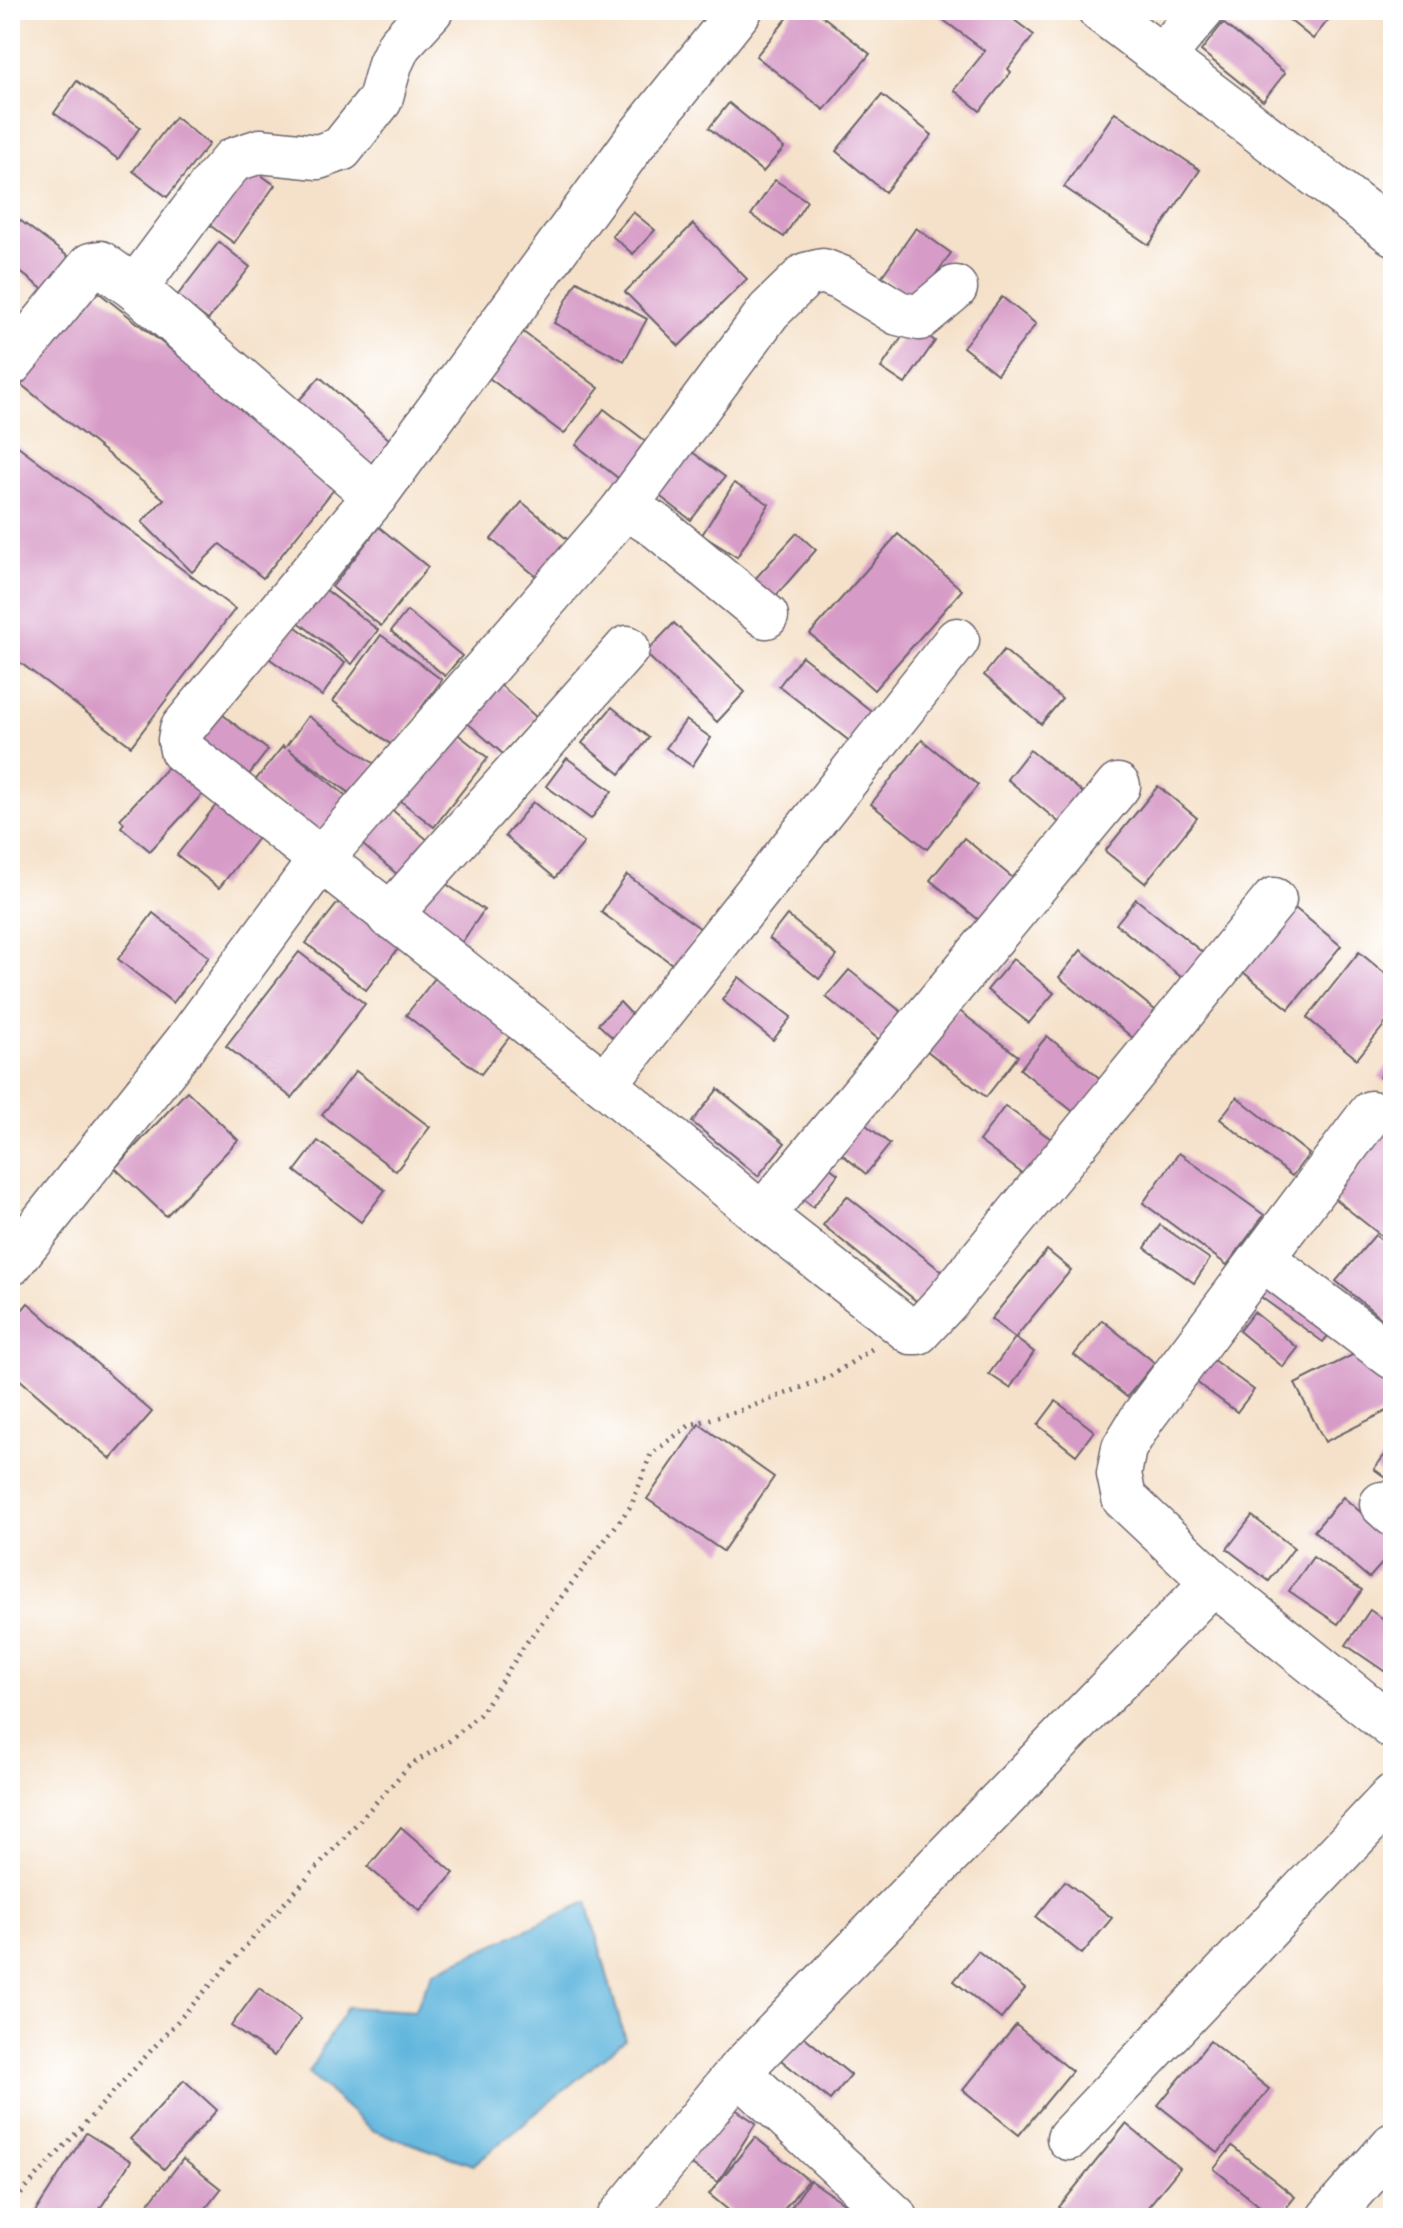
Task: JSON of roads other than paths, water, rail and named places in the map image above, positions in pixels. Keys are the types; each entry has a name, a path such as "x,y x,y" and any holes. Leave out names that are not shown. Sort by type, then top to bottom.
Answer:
{"street":[{"path":"135,288 233,160 260,151 318,157 341,149 380,100 399,45 431,10"},
{"path":"740,10 637,139 375,496 182,729 182,750 605,1084 762,1215 911,1332 918,1332 947,1301 1274,900"},
{"path":"1100,10 1393,233"},
{"path":"1162,57 1202,10"},
{"path":"10,364 91,265 100,263 135,288 375,496"},
{"path":"10,1264 185,1044 321,859 621,512 769,311 806,275 823,271 841,278 898,313 919,318 955,288"},
{"path":"621,512 634,512 658,527 766,616"},
{"path":"605,1084 957,640"},
{"path":"389,916 627,648"},
{"path":"762,1215 1118,786"},
{"path":"1371,1113 1143,1417 1124,1448 1119,1474 1124,1498 1213,1582 1393,1727"},
{"path":"1263,1259 1393,1357"},
{"path":"619,2218 738,2072 1213,1582"},
{"path":"1069,2138 1393,1796"},
{"path":"738,2072 896,2218"},
{"path":"1329,2218 1393,2145"}],"water":[{"path":"587,1902 625,2040 473,2165 372,2130 308,2073 347,2007 414,2011 433,1972"}]}
